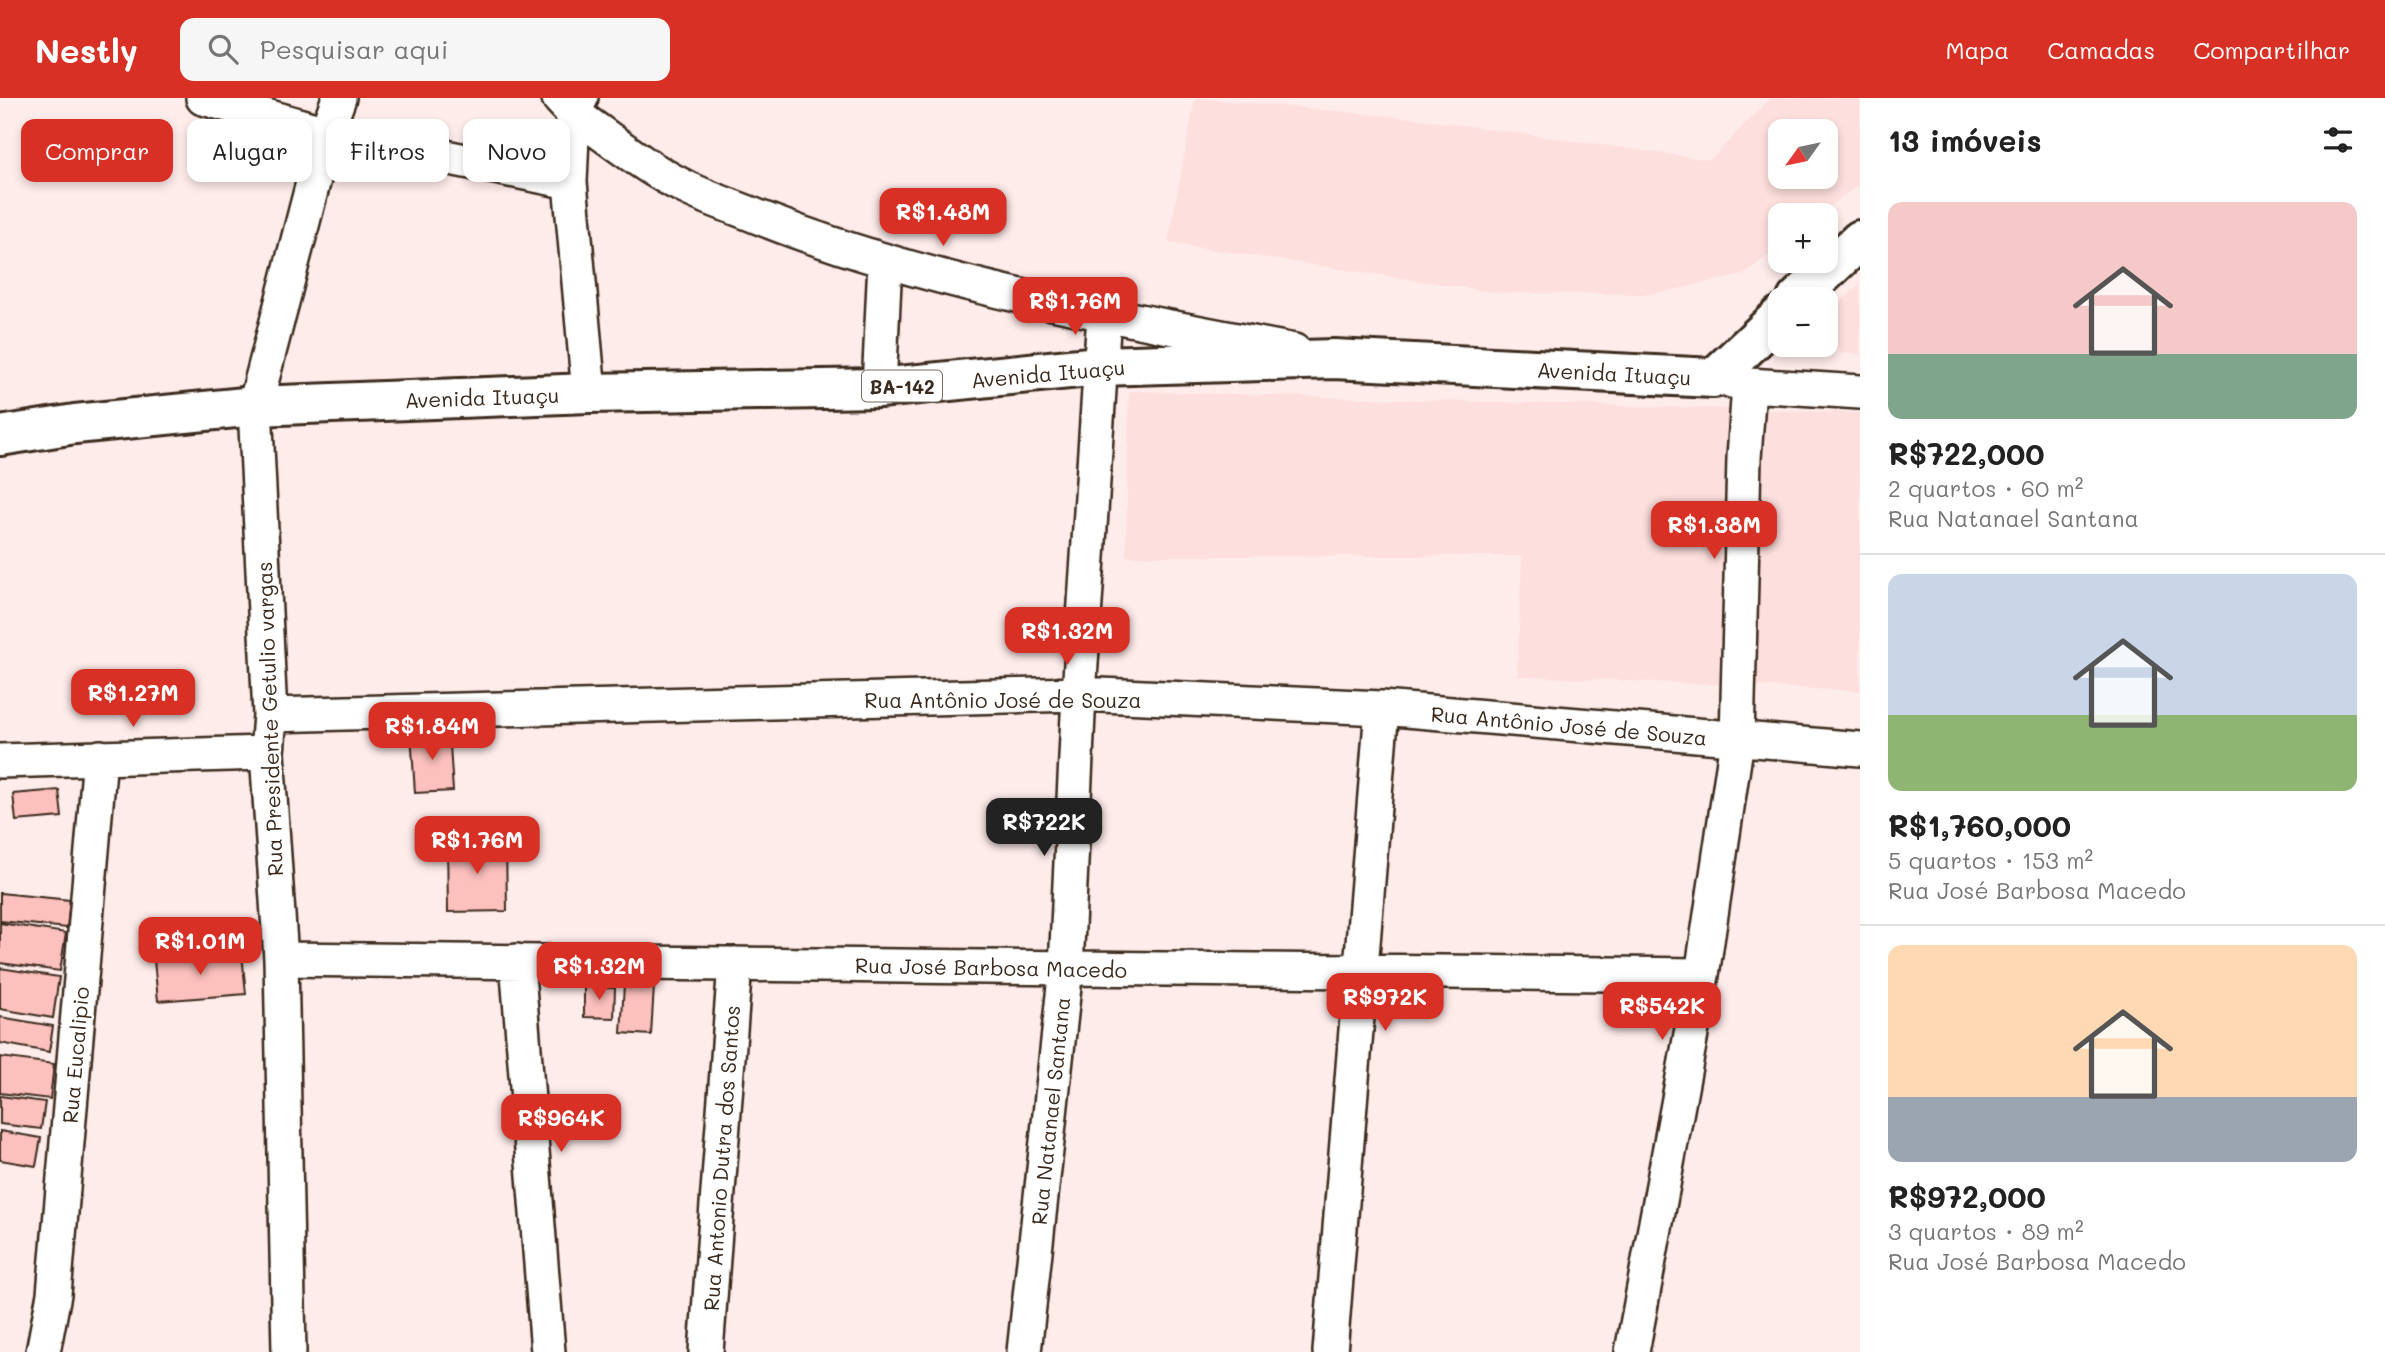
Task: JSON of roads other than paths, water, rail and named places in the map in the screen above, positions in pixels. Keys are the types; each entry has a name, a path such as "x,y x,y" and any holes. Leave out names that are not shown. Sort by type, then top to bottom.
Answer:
{"main road":[{"path":"1810,287 1860,240"},
{"name":"Avenida Ituaçu","path":"0,436 75,424 255,406 589,393 879,388 1099,366 1334,359 1732,382 1768,332"}],"street":[{"path":"203,98 326,133"},
{"name":"Rua Presidente Getulio vargas","path":"332,119 339,98"},
{"path":"571,103 570,182 589,393"},
{"path":"571,103 682,186 789,229 886,261 1104,314 1334,359"},
{"name":"Rua Presidente Getulio vargas","path":"289,1352 281,959 267,753 270,715 255,406 326,137"},
{"path":"879,388 886,261"},
{"name":"Rua Natanael Santana","path":"1024,1352 1066,968 1079,694 1104,314"},
{"path":"1632,1352 1702,975 1737,740 1744,458 1732,382 1860,392"},
{"name":"Rua Antônio José de Souza","path":"270,715 1079,694 1382,708 1860,749"},
{"path":"1330,1352 1363,971 1382,708"},
{"path":"0,761 267,753"},
{"name":"Rua Eucalipio","path":"43,1352 54,1294 100,757"},
{"name":"Rua José Barbosa Macedo","path":"281,959 1702,975"},
{"path":"517,961 548,1352"},
{"name":"Rua Antonio Dutra dos Santos","path":"706,1352 735,964"}]}
